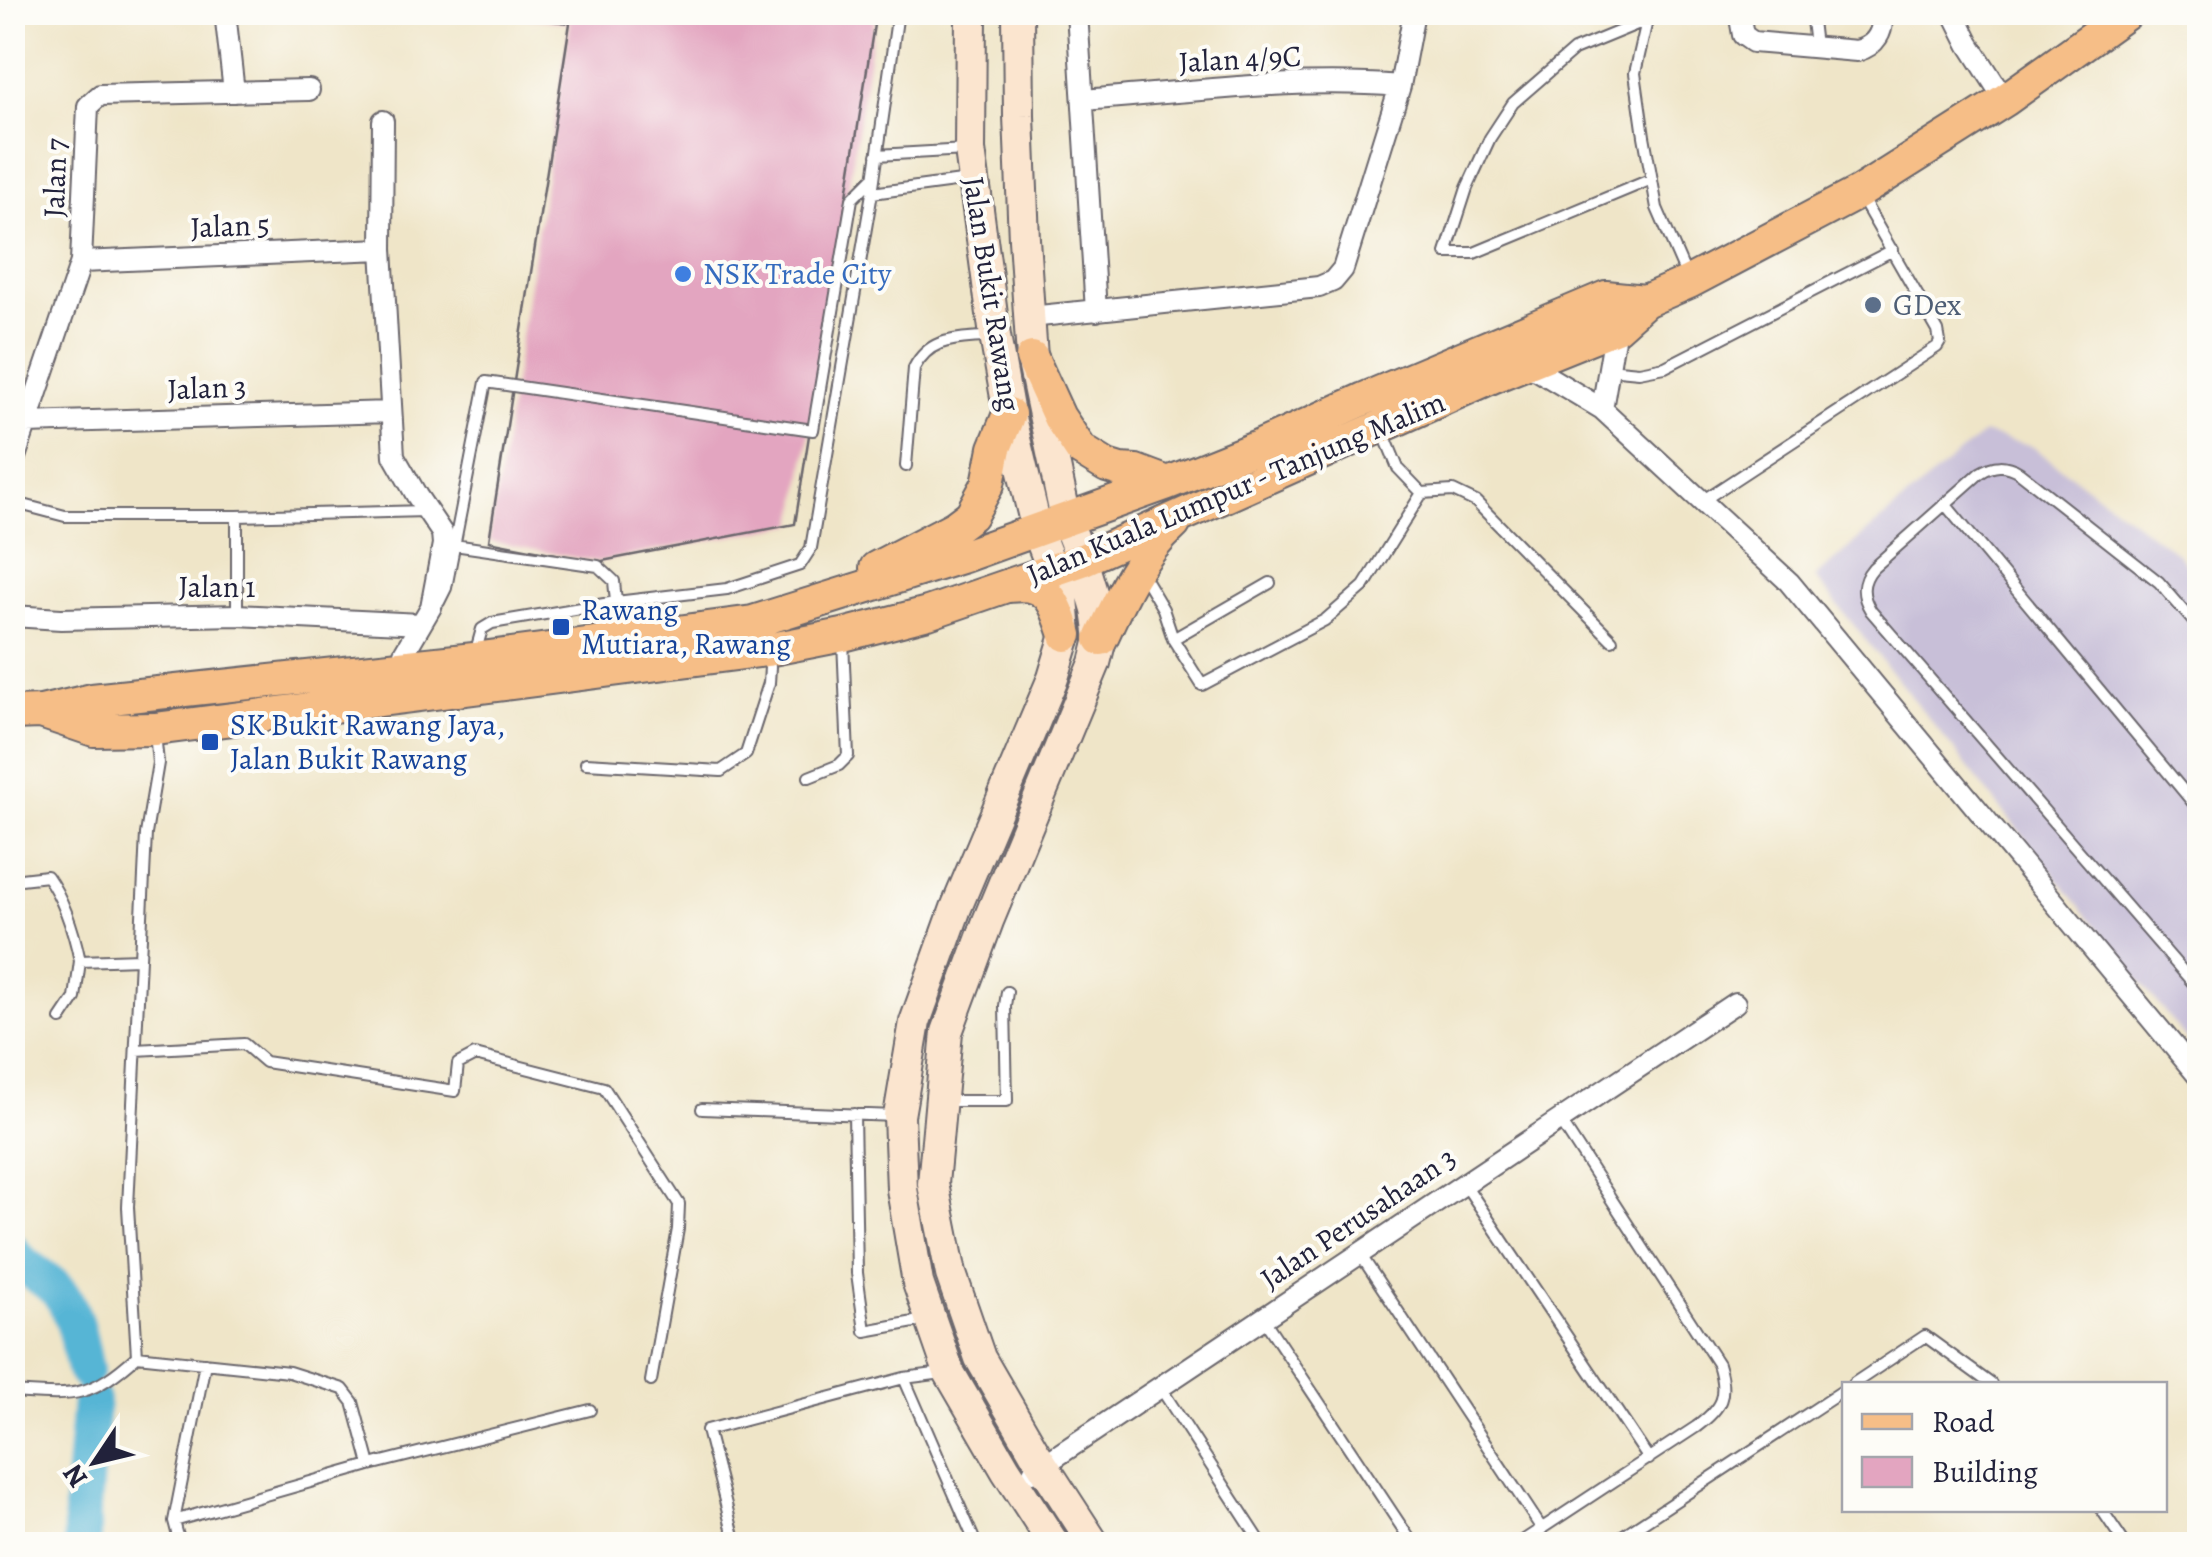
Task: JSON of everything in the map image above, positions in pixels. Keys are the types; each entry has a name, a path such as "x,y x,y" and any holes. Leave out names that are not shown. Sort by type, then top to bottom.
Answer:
{"main road":[{"name":"Jalan Kuala Lumpur - Tanjung Malim","path":"27,712 92,700 474,660 760,636 843,635 928,614 1066,565 1616,327 1645,301 1858,193 2005,100 2121,15"},
{"name":"Jalan Kuala Lumpur - Tanjung Malim","path":"27,712 94,730 155,729 760,636 897,578 1258,447 1364,398 1606,297 1645,301"},
{"path":"1032,358 1059,417 1081,450 1107,466 1168,482"},
{"path":"760,636 971,515 988,484 995,448 1009,414"},
{"path":"1101,639 1122,593 1150,549 1189,512"},
{"path":"999,588 1025,584 1039,587 1054,603 1066,634"}],"street":[{"path":"225,12 234,92"},
{"name":"Jalan Bukit Rawang","path":"972,12 972,164 995,336 1009,414 1066,565"},
{"name":"Jalan Bukit Rawang","path":"1018,12 1024,240 1032,358 1051,524"},
{"path":"1077,12 1096,310"},
{"path":"1030,317 1319,287 1333,281 1343,269 1400,86 1414,12"},
{"path":"1739,12 1744,35 1754,42 1857,51 1873,44 1882,28 1881,12"},
{"path":"1953,12 1968,44 2005,100"},
{"name":"Jalan 4/9C","path":"1083,100 1363,82 1400,86"},
{"name":"Jalan 7","path":"12,466 81,262 88,106 100,95 309,90"},
{"path":"972,164 996,170 1008,153 1019,116"},
{"path":"383,122 382,249 394,456 442,533 443,544 431,607 404,653"},
{"name":"Jalan 5","path":"81,262 382,249"},
{"path":"1602,409 1616,327"},
{"path":"1519,367 1537,370 1602,409 1788,582 2198,1072"},
{"name":"Jalan 3","path":"26,423 390,412"},
{"path":"1054,1544 950,1372 918,1283 902,1188 899,1116 915,1022 956,908 1053,678 1066,634 1066,565"},
{"path":"1066,565 1096,609 1101,639 1095,663 988,921 947,1032 933,1184 951,1274 980,1358 1042,1465 1094,1544"},
{"name":"Jalan 1","path":"12,616 61,619 237,615 421,624"},
{"path":"940,952 972,963"},
{"name":"Jalan Perusahaan 3","path":"1015,1484 1735,1003"}],"lane":[{"path":"474,660 482,629 492,623 616,602 727,590 800,565 812,548 872,193 898,12"},
{"path":"1811,12 1815,46"},
{"path":"1648,16 1574,50 1513,103 1490,138 1467,188 1446,253 1474,253 1652,180"},
{"path":"1648,16 1635,74 1657,208 1689,282"},
{"path":"877,154 972,164"},
{"path":"872,193 972,164"},
{"path":"271,681 318,664 404,653 421,641 446,588 486,382 813,430 852,199 874,177"},
{"path":"1701,502 1937,348 1938,332 1858,193"},
{"path":"1608,370 1639,372 1664,367 1893,250"},
{"path":"906,466 914,368 919,358 940,342 995,336"},
{"path":"1381,429 1398,468 1422,492 1453,491 1476,502 1612,640"},
{"path":"2200,630 2159,582 2012,468 2004,466 1987,468 1867,575 1864,584 1870,611 2200,991"},
{"path":"1138,567 1163,609 1173,639 1202,685 1325,620 1364,586 1422,492"},
{"path":"12,502 66,516 427,511"},
{"path":"1945,504 2200,811"},
{"path":"237,516 237,615"},
{"path":"454,545 598,566 614,581 616,602"},
{"path":"1173,639 1270,583"},
{"path":"808,777 839,765 848,756 843,635"},
{"path":"586,763 721,771 746,754 770,667 760,636"},
{"path":"137,1356 128,1207 146,834 158,763 155,729"},
{"path":"12,880 47,876 77,947 80,961 75,998 61,1019"},
{"path":"80,961 140,959"},
{"path":"940,1102 1007,1101 1007,992"},
{"path":"136,1050 244,1044 265,1062 455,1091 458,1064 475,1055 604,1088 679,1204 651,1381"},
{"path":"702,1108 899,1116"},
{"path":"854,1114 857,1273 865,1331 931,1319"},
{"path":"1518,1544 1715,1413 1722,1397 1718,1364 1560,1120"},
{"path":"1464,1183 1648,1458"},
{"path":"1360,1253 1542,1529"},
{"path":"1263,1318 1413,1544"},
{"path":"1856,1382 1925,1336 1988,1382"},
{"path":"12,1392 87,1392 112,1378 137,1356 289,1372 342,1389 353,1402 370,1466"},
{"path":"180,1544 174,1521 205,1363"},
{"path":"736,1544 707,1430 904,1378 950,1372"},
{"path":"904,1378 976,1544"},
{"path":"1160,1387 1262,1544"},
{"path":"1610,1544 1842,1391"},
{"path":"174,1521 590,1410"},
{"path":"2103,1512 2124,1544"}],"shaded area":[{"path":"1983,433 2033,447 2178,554 2199,581 2199,1055 1815,577"}],"building":[{"name":"NSK Trade City","path":"502,12 876,12 795,524 597,562 489,541 570,23"}],"waterway":[{"path":"12,1252 62,1296 75,1326 85,1369"},
{"path":"82,1544 91,1401"}],"place":[{"name":"NSK Trade City","path":"683,274"},
{"name":"GDex","path":"1873,305"},
{"name":"Rawang Mutiara, Rawang","path":"561,627"},
{"name":"SK Bukit Rawang Jaya, Jalan Bukit Rawang","path":"210,742"}]}
